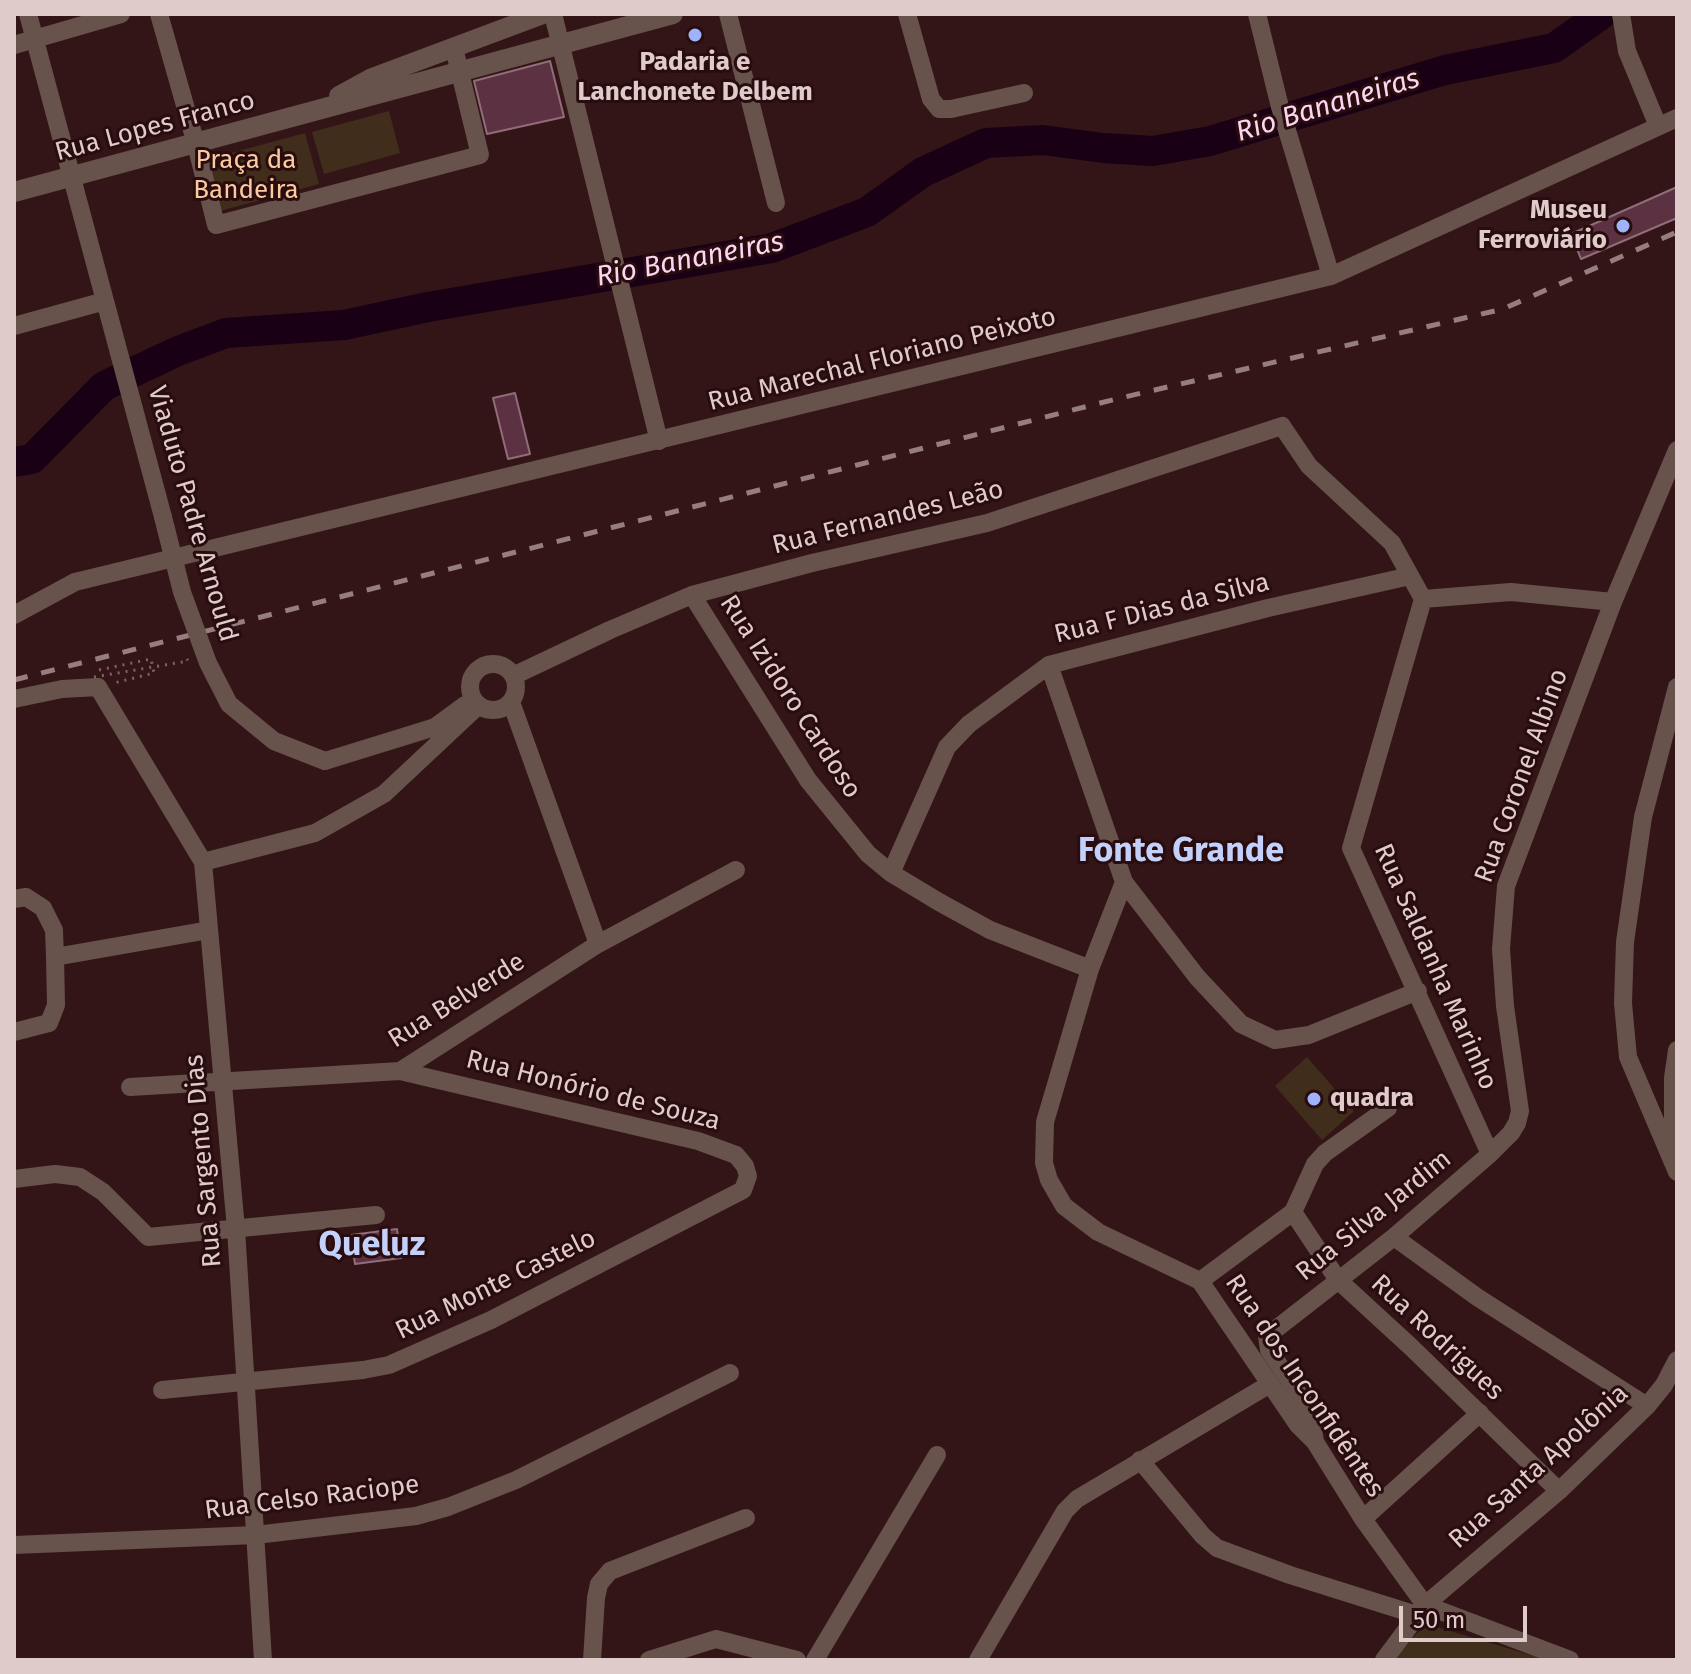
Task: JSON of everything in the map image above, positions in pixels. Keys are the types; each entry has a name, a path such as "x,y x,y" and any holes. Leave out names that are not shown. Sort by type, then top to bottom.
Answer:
{"street":[{"name":"Viaduto Padre Arnould","path":"28,14 182,592 208,663 229,704 274,741 325,761 435,727 476,702"},
{"path":"14,45 121,14"},
{"path":"159,14 216,225 480,155 454,48"},
{"path":"310,112 372,78 543,14"},
{"path":"553,14 659,441"},
{"path":"310,112 673,14"},
{"path":"728,14 776,203"},
{"path":"907,14 931,99 939,109 1024,93"},
{"path":"1257,14 1280,107 1331,276"},
{"path":"1621,14 1627,51 1658,126"},
{"name":"Rua Lopes Franco","path":"14,192 310,112"},
{"name":"Rua Marechal Floriano Peixoto","path":"14,615 75,582 1331,276 1677,118"},
{"path":"14,326 105,301"},
{"name":"Rua Fernandes Leão","path":"513,676 692,595 812,563 987,523 1282,426 1309,466 1392,543 1410,576"},
{"name":"Rua Coronel Albino","path":"1511,1133 1520,1111 1505,1006 1501,949 1506,886 1613,602 1677,450"},
{"path":"1410,576 1423,599 1511,592 1613,602"},
{"name":"Rua F Dias da Silva","path":"891,873 947,747 969,724 1049,665 1268,608 1410,576"},
{"name":"Rua Izidoro Cardoso","path":"692,595 808,780 868,854 891,873 990,930 1090,969"},
{"name":"Rua Saldanha Marinho","path":"1423,599 1351,848 1490,1154"},
{"path":"500,665 513,676 515,694 511,702 496,710 476,702 472,681 482,667 500,665"},
{"path":"1049,665 1124,882 1197,977 1241,1024 1275,1040 1309,1035 1418,991"},
{"path":"14,699 96,682"},
{"name":"Rua Sargento Dias","path":"96,682 203,862 236,1229 263,1660"},
{"path":"1677,687 1643,817 1625,942 1623,1003 1628,1057 1677,1172"},
{"path":"203,862 315,833 384,794 476,702"},
{"path":"511,702 598,944"},
{"name":"Rua Belverde","path":"130,1087 400,1071 598,944 736,870"},
{"name":"Rua dos Inconfidêntes","path":"1124,882 1090,969 1045,1122 1044,1163 1049,1180 1064,1206 1098,1232 1200,1281 1298,1425 1315,1442 1421,1610"},
{"path":"14,899 26,897 43,908 54,930 56,1005 49,1023 14,1032"},
{"path":"55,957 209,930"},
{"path":"1677,1050 1673,1118 1677,1151"},
{"name":"Rua Honório de Souza","path":"400,1071 698,1141 736,1155 748,1176 743,1190"},
{"path":"1200,1281 1293,1212 1310,1173 1325,1153 1388,1108"},
{"name":"Rua Silva Jardim","path":"1315,1442 1310,1411 1269,1350 1267,1336 1394,1237 1511,1133"},
{"path":"14,1179 55,1174 80,1177 103,1192 148,1237 376,1215"},
{"name":"Rua Monte Castelo","path":"162,1390 389,1365 421,1353 743,1190"},
{"name":"Rua Rodrigues","path":"1293,1212 1338,1280 1559,1491"},
{"path":"1394,1237 1477,1297 1647,1406"},
{"name":"Rua Santa Apolônia","path":"1390,1659 1421,1610 1559,1491 1647,1406 1664,1385 1677,1360"},
{"name":"Rua Celso Raciope","path":"14,1545 256,1535 416,1516 516,1480 730,1373"},
{"path":"978,1660 1065,1511 1077,1499 1270,1384"},
{"path":"1363,1519 1480,1413"},
{"path":"815,1660 937,1455"},
{"path":"1140,1460 1203,1536 1217,1548 1290,1575 1421,1610 1570,1660"},
{"path":"592,1660 596,1598 599,1584 610,1571 746,1518"},
{"path":"649,1660 716,1639 797,1660"}],"path":[{"path":"151,659 154,673 96,682 94,671 151,659"},
{"path":"96,682 188,661"}],"green space":[{"path":"389,111 400,153 324,174 312,132"},
{"name":"Praça da Bandeira","path":"305,133 319,184 220,211 209,159"},
{"name":"quadra","path":"1307,1057 1354,1111 1322,1140 1275,1086"},
{"path":"1427,1624 1547,1660 1388,1660"}],"building":[{"path":"550,61 564,117 487,134 474,81"},
{"name":"Museu Ferroviário","path":"1677,187 1677,218 1581,259 1571,234"},
{"path":"515,393 530,454 508,459 493,398"},
{"path":"397,1229 401,1258 355,1264 351,1235"}],"waterway":[{"name":"Rio Bananeiras","path":"14,462 32,459 104,386 178,351 226,333 344,325 428,307 772,248 867,212 923,172 986,143 1043,140 1153,151 1210,141 1445,70 1554,48 1602,14"}],"railway":[{"path":"14,680 1116,399 1503,309 1677,232"}],"place":[{"name":"Padaria e Lanchonete Delbem","path":"695,35"},
{"name":"Museu Ferroviário","path":"1623,226"},
{"name":"quadra","path":"1314,1099"}],"district":[{"name":"Fonte Grande","path":"1181,852"},
{"name":"Queluz","path":"372,1246"}]}
